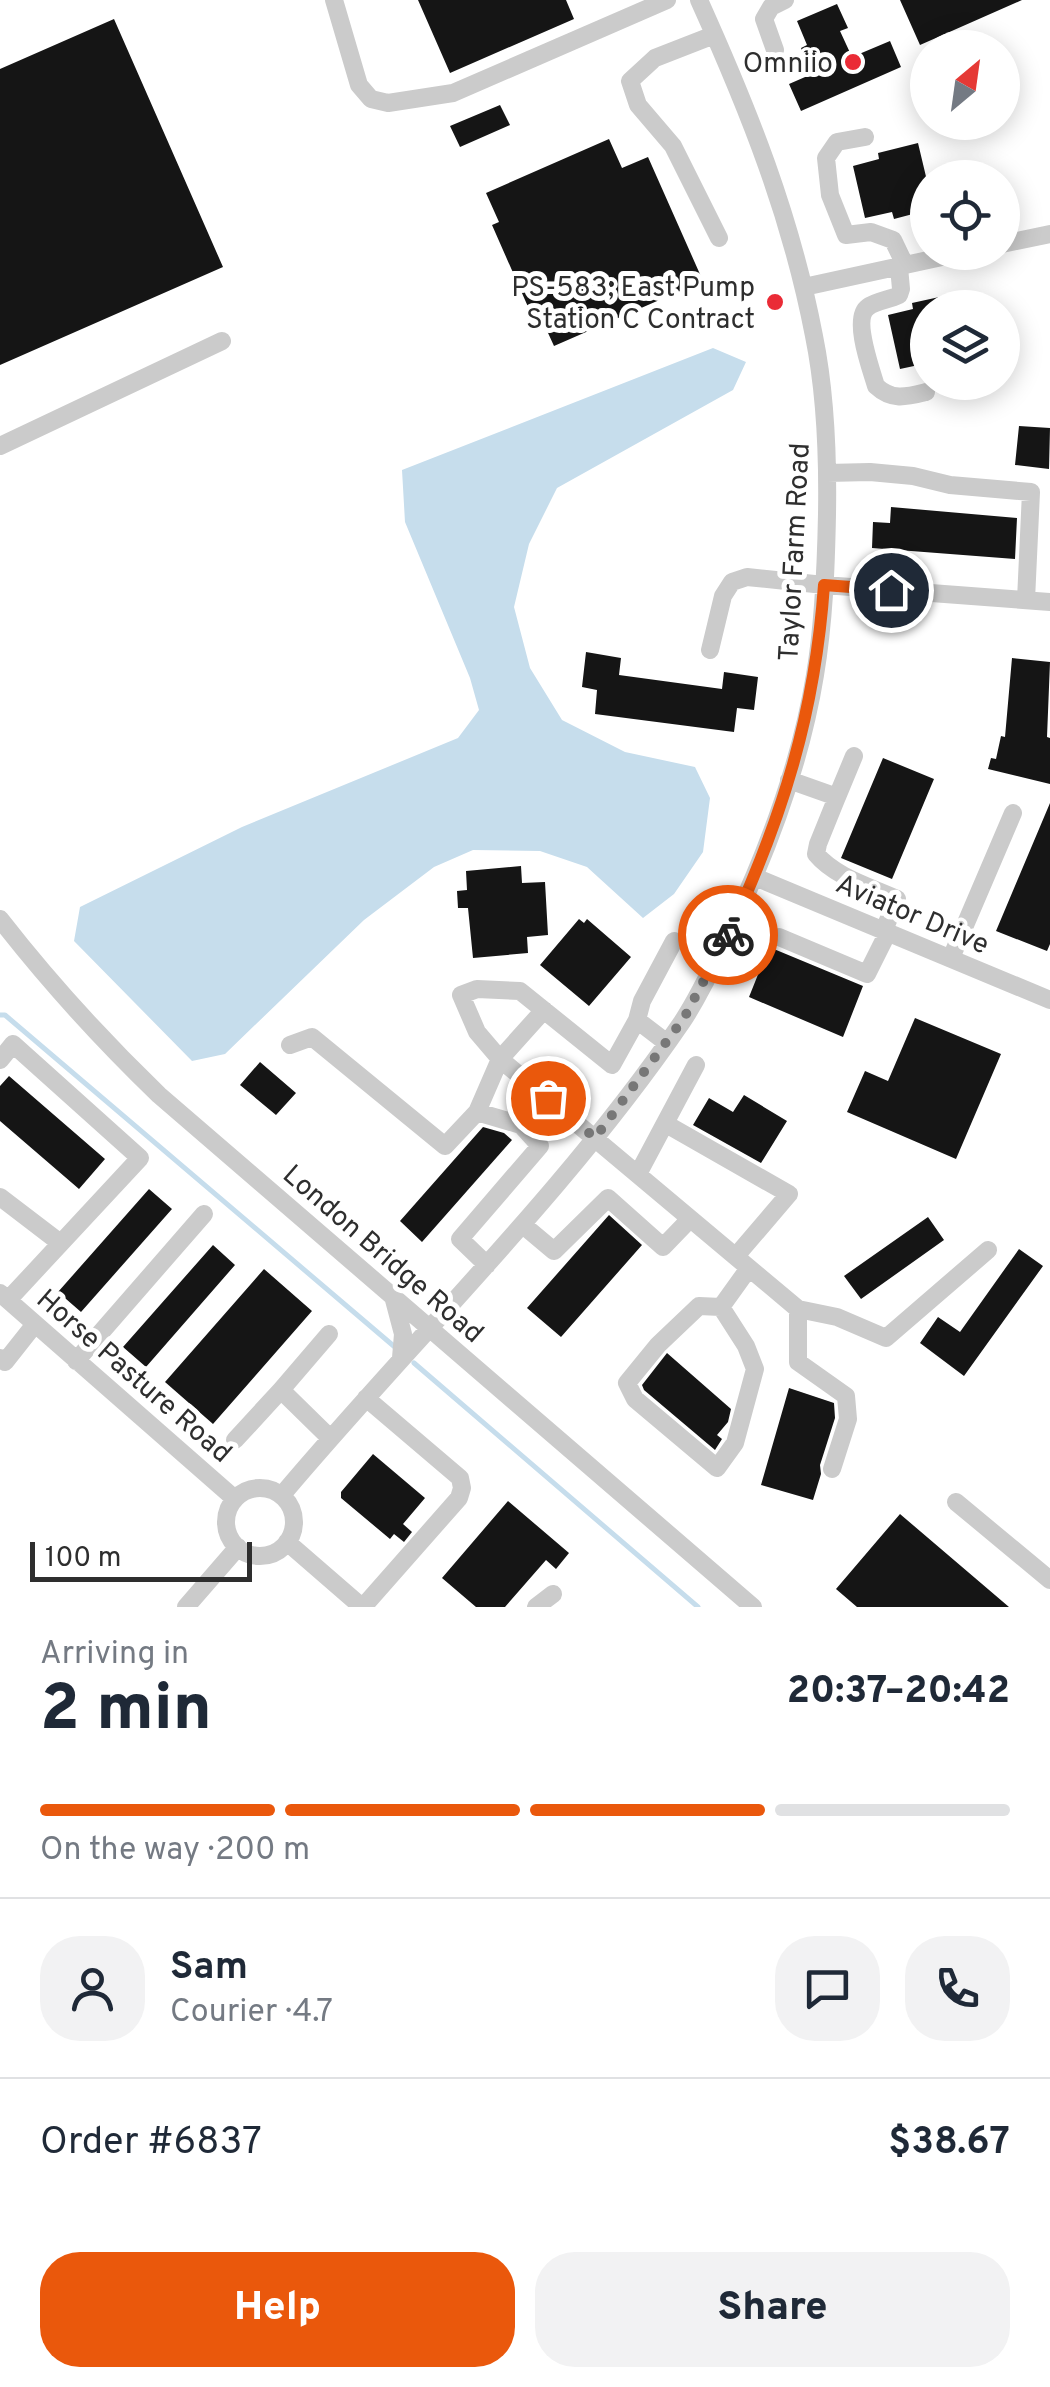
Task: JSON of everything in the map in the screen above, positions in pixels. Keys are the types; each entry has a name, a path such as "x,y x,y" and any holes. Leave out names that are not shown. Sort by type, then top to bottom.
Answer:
{"street":[{"path":"334,0 359,85 371,99 388,103 452,93 636,6 666,0"},
{"name":"Taylor Farm Road","path":"282,1495 523,1225 595,1138 684,1018 755,877 802,737 815,674 824,585 828,473 825,405 815,340 789,228 770,168 699,0"},
{"path":"775,50 764,19 771,7 784,0"},
{"path":"714,34 654,58 630,81 638,105 672,146 719,238"},
{"path":"865,138 837,142 826,158 830,195 846,235 871,232 893,240 902,266 898,295 869,306 860,324 876,386 899,398 910,396"},
{"path":"1020,240 1050,234"},
{"path":"804,287 910,264"},
{"path":"0,446 222,341"},
{"path":"828,473 913,476 950,485 1031,492 1026,600"},
{"path":"710,650 723,596 732,582 747,576 1050,602"},
{"path":"779,937 867,974 886,931 897,899 837,871 816,854 854,756"},
{"path":"789,780 836,797"},
{"path":"951,958 1013,813"},
{"name":"Aviator Drive","path":"755,877 1050,1000"},
{"name":"London Bridge Road","path":"0,919 65,999 188,1121 753,1607"},
{"path":"674,941 612,1065 520,991 477,988 462,995 477,1032 500,1059 798,1309 837,1316 886,1338 988,1250"},
{"path":"290,1045 312,1037 445,1146 477,1112 500,1059 544,1010"},
{"path":"636,1020 667,1042"},
{"path":"0,1060 13,1044 140,1158 4,1296"},
{"path":"638,1174 696,1065"},
{"path":"477,1112 521,1125 540,1146 460,1239 486,1265"},
{"path":"666,1124 789,1194 742,1262 720,1307"},
{"path":"0,1197 60,1242"},
{"path":"523,1225 554,1251 608,1198 663,1247 690,1218"},
{"path":"76,1360 204,1214"},
{"name":"Horse Pasture Road","path":"4,1296 235,1499"},
{"path":"394,1299 401,1321 402,1358"},
{"path":"699,1306 720,1307 746,1346 755,1370 735,1443 717,1468 635,1398 626,1383 699,1306"},
{"path":"798,1309 798,1362 846,1396 848,1419 832,1469"},
{"path":"2,1363 35,1324"},
{"path":"235,1440 330,1334"},
{"path":"281,1390 330,1438"},
{"path":"287,1542 363,1607 459,1498 460,1478 366,1398"},
{"path":"252,1488 282,1495 289,1503 294,1523 287,1542 269,1554 248,1553 238,1547 227,1529 229,1508 235,1499 252,1488"},
{"path":"956,1502 1050,1580"},
{"path":"186,1607 238,1547"},
{"path":"536,1607 553,1594"}],"water":[{"path":"713,348 746,362 733,390 557,488 529,544 514,607 530,668 562,720 625,752 695,767 710,798 703,852 674,894 643,918 587,867 540,851 473,850 434,867 364,920 225,1054 192,1061 74,941 80,907 242,827 458,738 479,710 470,678 405,522 402,470"}],"building":[{"path":"418,0 566,0 574,19 450,73"},
{"path":"900,0 1022,0 954,30 913,30"},
{"name":"Omniio","path":"837,4 848,28 840,31 852,57 890,41 901,67 801,111 789,84 812,74 801,48 807,45 797,21"},
{"path":"114,19 223,267 0,365 0,69"},
{"path":"500,105 510,125 460,147 450,126"},
{"path":"609,139 622,168 648,157 703,281 554,346 543,322 536,325 492,225 499,222 486,193"},
{"path":"918,143 922,160 910,160 910,215 894,219 892,212 865,218 853,166 879,159 878,153"},
{"path":"910,310 910,367 900,369 888,315"},
{"path":"1019,426 1050,428 1049,469 1015,465"},
{"path":"891,507 1017,518 1015,559 872,548 873,522 890,523"},
{"path":"586,652 621,658 619,675 722,689 724,672 758,677 754,710 737,708 734,732 595,714 597,690 582,687"},
{"path":"1012,658 1050,662 1050,784 988,769 991,758 996,759 1001,736 1005,737"},
{"path":"883,758 934,779 892,879 841,858"},
{"path":"1050,803 1050,944 1047,951 996,931"},
{"path":"521,866 522,883 545,882 548,935 527,937 528,953 473,958 468,908 458,908 457,891 467,890 466,871"},
{"path":"579,919 584,923 587,919 631,957 589,1006 540,965"},
{"path":"769,947 863,986 843,1037 749,997"},
{"path":"915,1018 1001,1054 956,1159 847,1112 865,1071 888,1081"},
{"path":"260,1062 296,1093 276,1115 240,1085"},
{"path":"9,1076 105,1159 79,1189 0,1121 0,1086"},
{"path":"744,1095 787,1121 761,1163 693,1125 709,1098 733,1112"},
{"path":"483,1127 504,1133 512,1140 422,1242 400,1221"},
{"path":"149,1189 172,1209 81,1312 58,1292"},
{"path":"609,1215 642,1245 561,1337 527,1308"},
{"path":"928,1217 944,1240 861,1299 844,1276"},
{"path":"213,1245 235,1265 146,1367 123,1347"},
{"path":"1019,1249 1043,1266 964,1376 920,1343 938,1317 960,1332"},
{"path":"264,1269 312,1311 213,1424 165,1382"},
{"path":"667,1353 731,1409 728,1422 717,1435 722,1439 715,1450 644,1390 642,1385"},
{"path":"789,1388 834,1403 835,1418 813,1500 761,1485"},
{"path":"373,1454 425,1498 403,1524 412,1532 404,1542 394,1534 390,1539 341,1498 341,1492"},
{"path":"508,1501 569,1553 556,1569 546,1560 505,1607 476,1607 442,1578"},
{"path":"900,1514 1009,1607 857,1607 836,1589"}],"waterway":[{"path":"0,1015 5,1015 396,1348"},
{"path":"414,1363 698,1607"}],"way so far":[{"path":"548,1098 595,1138 684,1018 728,935"}],"place":[{"name":"Omniio","path":"853,62"},
{"name":"PS-583; East Pump Station C Contract","path":"775,302"}],"route":[{"path":"728,935 755,877 802,737 815,674 824,585 891,590"}]}
